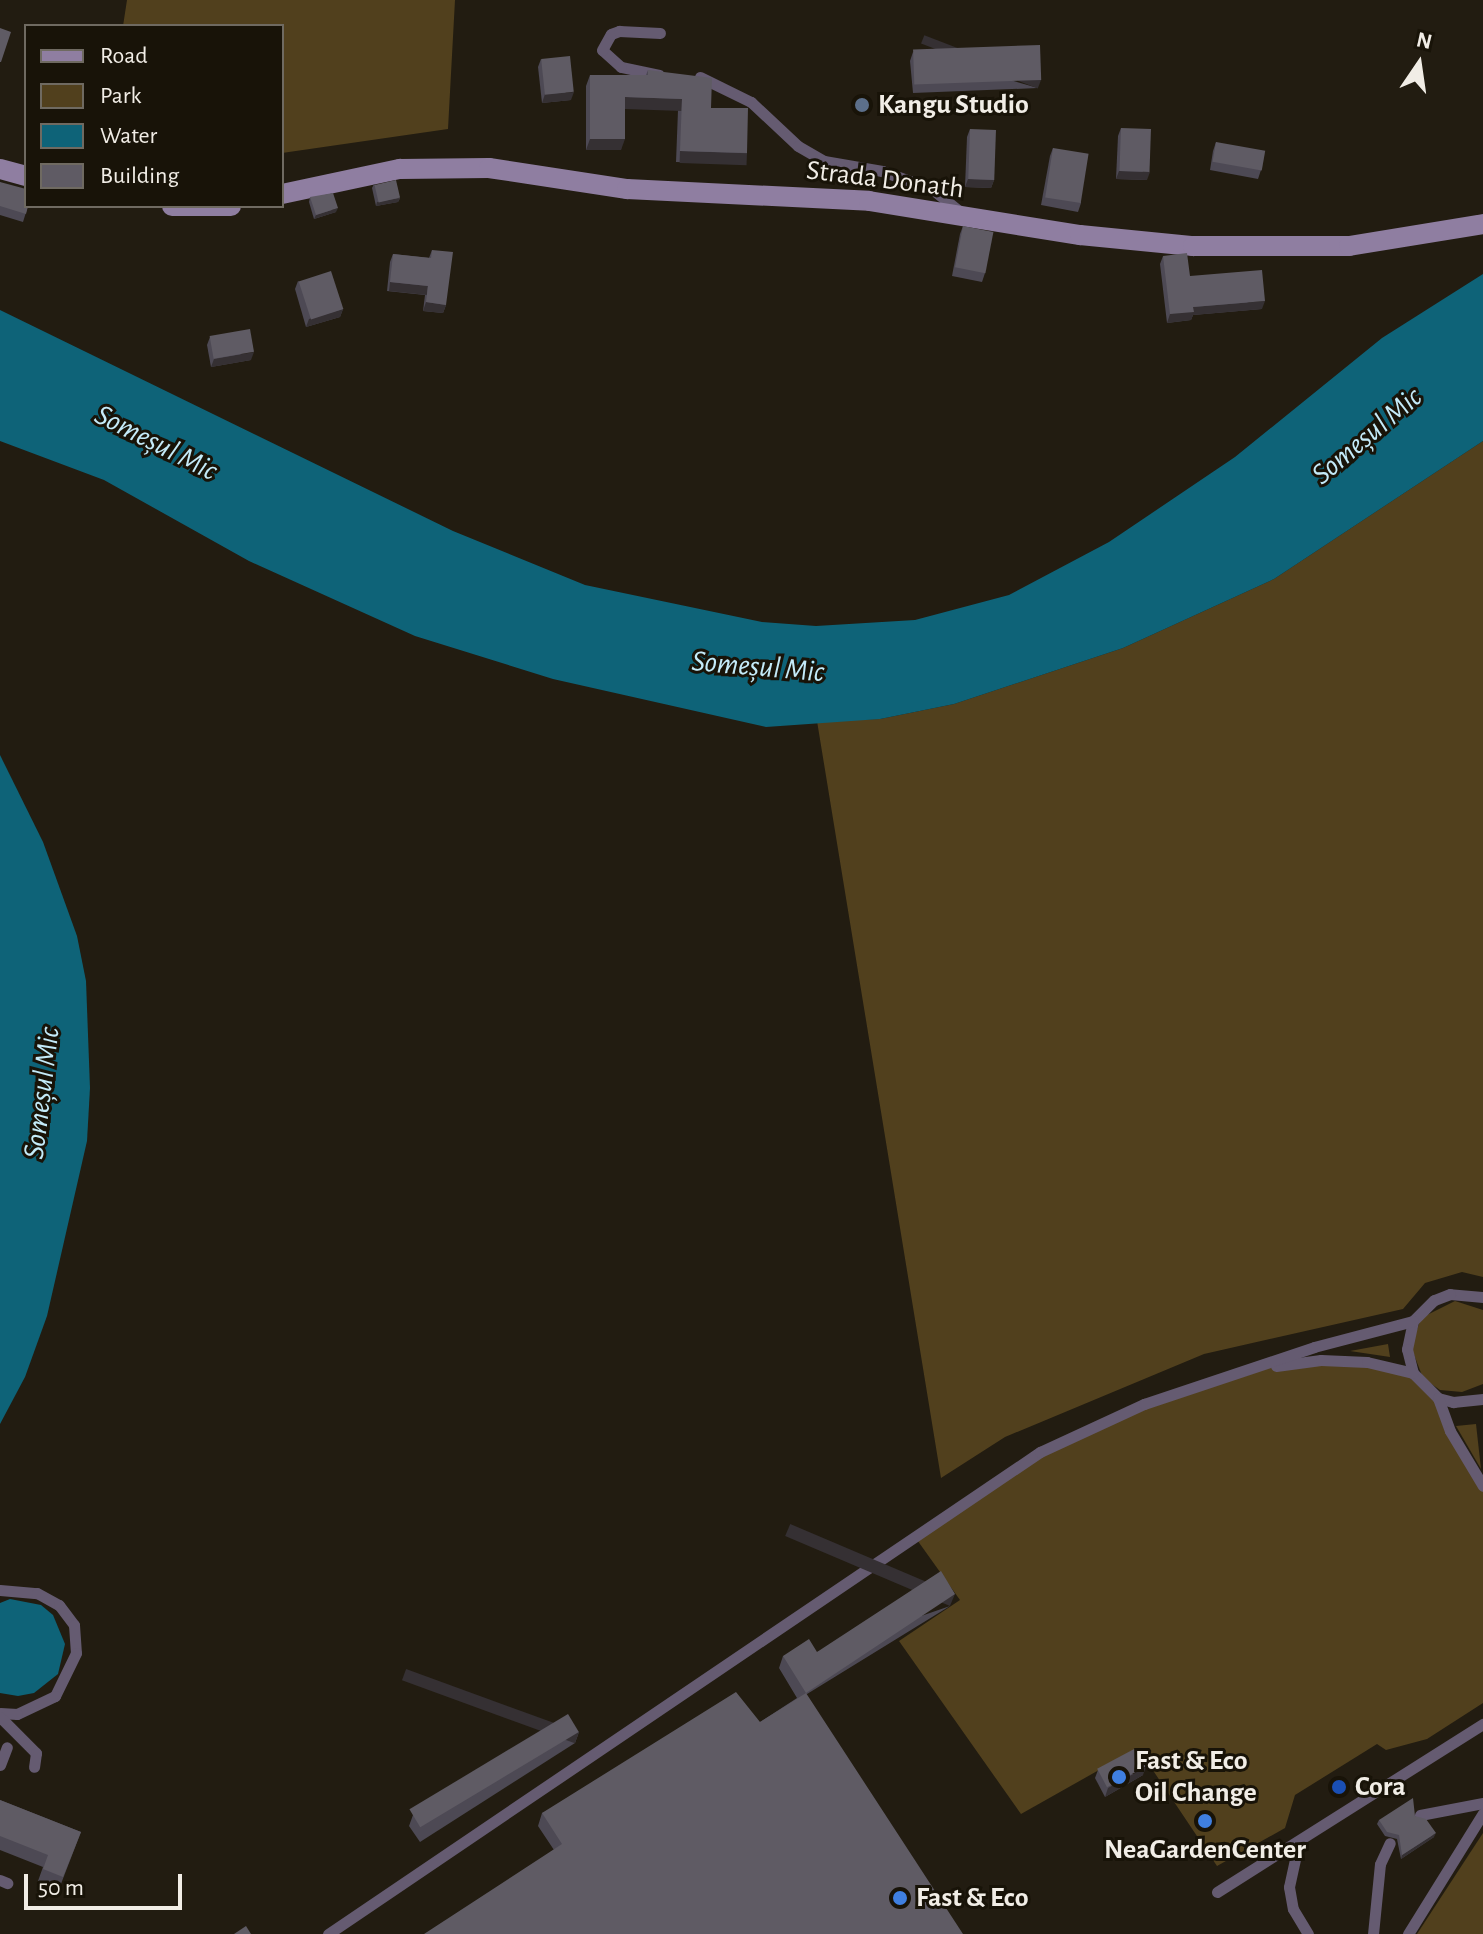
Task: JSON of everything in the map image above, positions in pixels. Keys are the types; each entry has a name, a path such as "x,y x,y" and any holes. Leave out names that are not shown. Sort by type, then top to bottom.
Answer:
{"street":[{"name":"Strada Donath","path":"284,194 400,169 489,168 627,189 869,201 1135,241 1294,248 1390,242 1483,224"},
{"path":"0,169 24,175"}],"lane":[{"path":"660,33 619,31 611,34 602,50 621,67 711,81 751,102 798,146 824,161 882,171 932,189 966,217"},
{"path":"328,1934 1040,1452 1144,1404 1260,1369 1314,1347 1413,1321 1434,1300 1450,1294 1483,1297"},
{"path":"1413,1321 1407,1349 1413,1373 1438,1398 1450,1431 1483,1486"},
{"path":"1260,1369 1321,1360 1367,1362 1413,1373"},
{"path":"1438,1398 1453,1402 1483,1399"},
{"path":"0,1590 37,1593 59,1605 74,1625 76,1653 55,1696 17,1714 0,1715"},
{"path":"0,1715 24,1736 36,1753 34,1767"},
{"path":"1217,1892 1483,1724"},
{"path":"0,1765 7,1747"},
{"path":"1420,1815 1483,1803"},
{"path":"1408,1933 1483,1813"},
{"path":"1299,1841 1289,1887 1293,1909 1308,1934"},
{"path":"1373,1934 1380,1864 1390,1843"}],"green space":[{"path":"127,0 455,0 448,129 284,153 284,24 123,24"},
{"path":"1483,441 1483,1277 1462,1272 1425,1283 1403,1309 1204,1354 1005,1437 941,1478 817,721 880,719 954,704 1123,648 1274,579"},
{"path":"1455,1301 1483,1310 1483,1384 1462,1392 1440,1390 1423,1378 1411,1347 1421,1318"},
{"path":"1388,1344 1390,1357 1350,1351"},
{"path":"1321,1360 1413,1373 1438,1398 1483,1486 1483,1703 1427,1739 1386,1750 1377,1744 1295,1795 1285,1828 1217,1866 1138,1748 1021,1814 899,1641 960,1600 915,1537 1040,1452 1144,1404 1260,1369"},
{"path":"1476,1424 1481,1469 1456,1426"},
{"path":"1483,1833 1483,1934 1417,1934"}],"water":[{"name":"Someșul Mic","path":"1483,274 1483,441 1274,579 1123,648 954,704 880,719 766,727 553,679 415,636 249,561 104,480 0,441 0,310 453,531 585,585 762,622 816,626 915,620 1009,595 1109,542 1235,457 1382,338"},
{"name":"Someșul Mic","path":"0,755 43,842 77,936 86,981 90,1088 87,1141 47,1316 25,1377 0,1424"},
{"path":"10,1599 41,1605 53,1615 65,1644 58,1674 34,1693 18,1696 0,1693 0,1603"}],"building":[{"path":"0,28 11,32 1,62 0,62"},
{"path":"1040,45 1041,80 914,84 913,49"},
{"path":"570,56 574,92 545,95 541,59"},
{"path":"648,70 712,78 711,108 748,108 747,153 680,151 682,99 625,97 625,139 590,139 590,75 648,75"},
{"path":"1121,128 1151,129 1149,172 1119,171"},
{"path":"970,129 996,130 994,180 968,179"},
{"path":"1216,142 1265,151 1262,170 1213,162"},
{"path":"1053,148 1089,154 1081,203 1045,197"},
{"path":"396,180 400,198 379,202 375,185"},
{"path":"0,182 24,188 26,214 0,206"},
{"path":"333,193 338,208 316,215 310,197"},
{"path":"963,226 993,232 985,273 955,267"},
{"path":"432,250 453,252 446,305 426,302 428,286 390,282 393,254 431,258"},
{"path":"1187,253 1190,276 1262,270 1265,301 1193,307 1194,312 1170,314 1163,256"},
{"path":"331,271 343,309 311,320 299,282"},
{"path":"250,329 254,352 214,359 210,336"},
{"path":"941,1571 955,1594 806,1693 783,1656 809,1639 817,1652"},
{"path":"736,1692 760,1722 806,1693 963,1934 424,1934 562,1844 542,1813"},
{"path":"568,1714 579,1732 420,1827 409,1809"},
{"path":"1136,1748 1146,1767 1107,1787 1097,1769"},
{"path":"1413,1798 1415,1816 1426,1819 1436,1833 1402,1855 1399,1835 1387,1832 1379,1820"},
{"path":"0,1800 81,1832 63,1877 43,1869 48,1855 0,1836"},
{"path":"246,1926 251,1934 234,1934"}],"place":[{"name":"Kangu Studio","path":"862,105"},
{"name":"Fast & Eco Oil Change","path":"1119,1777"},
{"name":"Cora","path":"1339,1787"},
{"name":"NeaGardenCenter","path":"1205,1821"},
{"name":"Fast & Eco","path":"900,1898"}]}
